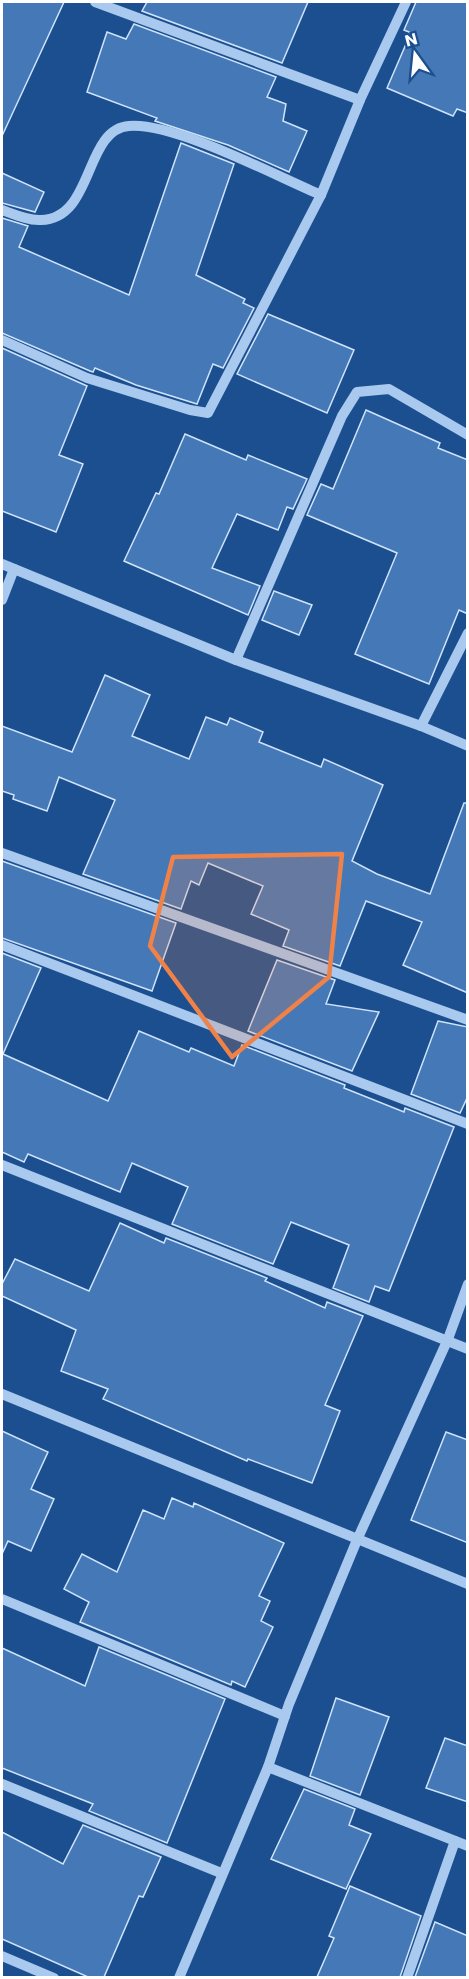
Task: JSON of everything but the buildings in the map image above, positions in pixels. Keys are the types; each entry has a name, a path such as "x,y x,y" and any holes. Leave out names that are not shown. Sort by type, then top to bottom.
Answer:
{"street":[{"path":"95,2 360,100"},
{"path":"2,340 87,378 190,410 208,413 321,195 360,100 406,2"},
{"path":"2,210 40,221 55,217 67,210 78,196 113,131 127,126 154,127 191,139 321,195"},
{"path":"236,660 342,416 357,392 389,389 468,435"},
{"path":"2,564 236,660 420,726 468,746"},
{"path":"2,600 14,569"},
{"path":"420,726 468,633"},
{"path":"2,853 468,1020"},
{"path":"2,945 468,1124"},
{"path":"2,1165 468,1349"},
{"path":"179,1977 220,1873 268,1767 285,1716 357,1540 448,1340 468,1284"},
{"path":"2,1394 468,1584"},
{"path":"2,1599 285,1716"},
{"path":"268,1767 468,1846"},
{"path":"2,1784 220,1873"},
{"path":"407,1977 455,1841"},
{"path":"2,1956 54,1977"}],"highlighted area":[{"path":"342,854 329,977 232,1057 150,946 173,857"}]}
